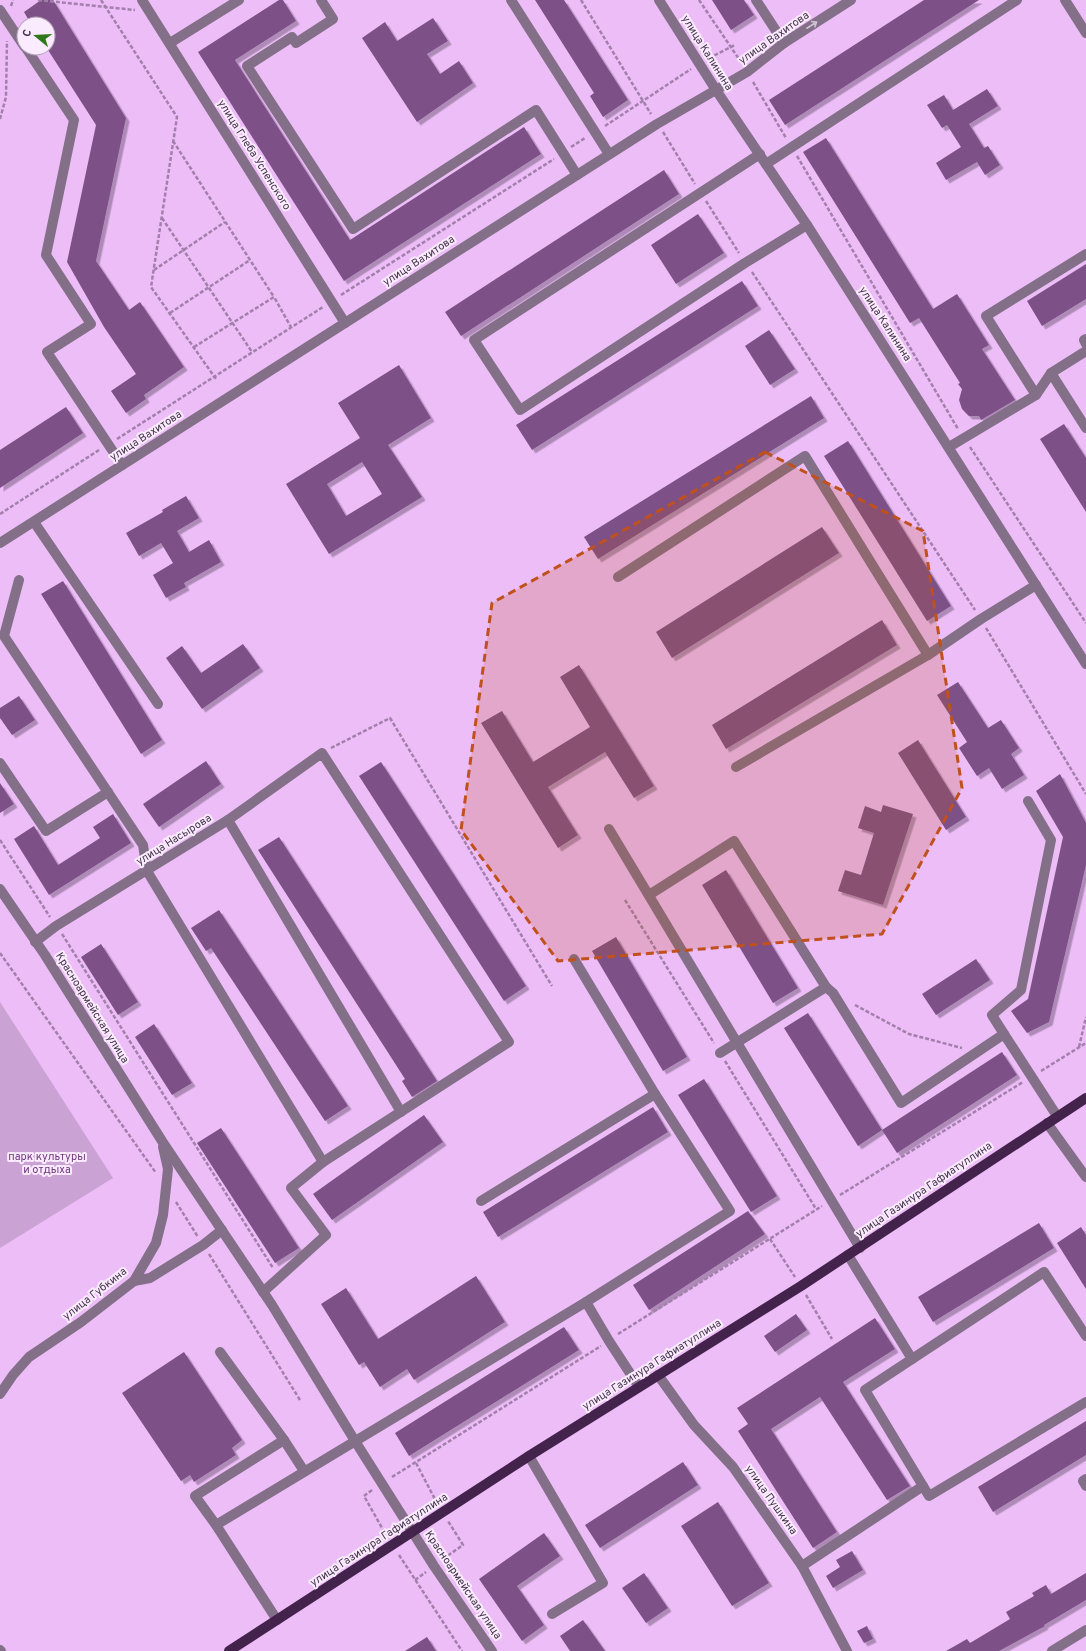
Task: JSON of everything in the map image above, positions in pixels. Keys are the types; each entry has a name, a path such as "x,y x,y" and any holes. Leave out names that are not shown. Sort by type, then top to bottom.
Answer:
{"main road":[{"name":"улица Газинура Гафиатуллина","path":"229,1651 529,1456 860,1248 1086,1098"}],"street":[{"name":"улица Глеба Успенского","path":"142,0 345,323"},
{"path":"170,43 238,0"},
{"path":"321,0 333,19 296,43 292,37 247,66 353,229 536,110 577,175"},
{"path":"511,0 609,154"},
{"name":"улица Калинина","path":"659,0 716,90 807,225 1086,664"},
{"path":"756,0 784,43"},
{"name":"улица Вахитова","path":"0,543 609,154 657,124 747,72 784,43 851,0"},
{"path":"766,164 1017,0"},
{"path":"1064,0 1086,33"},
{"path":"0,10 16,34"},
{"path":"31,56 74,120 46,255 91,324 47,352 122,465"},
{"path":"760,154 474,340 520,410 745,263 807,225"},
{"path":"1036,395 986,316 1086,254"},
{"path":"1086,339 1084,340 1086,344"},
{"path":"949,447 1036,395 1051,373 1086,351"},
{"path":"1051,373 1086,428"},
{"path":"618,577 805,456 928,655"},
{"path":"34,522 158,704"},
{"path":"19,580 3,631 4,636 143,845 147,871 323,1162"},
{"path":"736,767 928,655 981,619 1036,585"},
{"path":"263,1292 326,1235 291,1188 323,1162 509,1042 322,753"},
{"name":"улица Насырова","path":"35,942 56,926 228,820 322,753"},
{"path":"0,763 46,831 108,792"},
{"path":"1028,801 1050,840 1021,990 992,1015 1057,1116"},
{"path":"228,820 401,1112"},
{"path":"609,829 860,1248"},
{"path":"649,895 734,841 901,1103 1004,1034"},
{"name":"Красноармейская улица","path":"0,889 45,956 162,1142 263,1292 413,1532 492,1651"},
{"path":"216,1525 586,1302 730,1211 655,1094 574,959"},
{"path":"720,1053 826,987"},
{"path":"481,1201 655,1094"},
{"path":"1047,1123 1086,1177"},
{"name":"улица Губкина","path":"0,1394 13,1375 29,1357 81,1322 134,1281 156,1243 163,1215 168,1169 162,1142"},
{"path":"134,1281 150,1278 203,1245 222,1230"},
{"path":"848,1255 912,1359"},
{"path":"1086,1336 1044,1272 865,1390 929,1496 1086,1402"},
{"path":"586,1302 608,1341 639,1387"},
{"path":"220,1352 284,1440 304,1471"},
{"name":"улица Пушкина","path":"658,1375 694,1425 733,1467 802,1566 847,1651"},
{"path":"277,1620 216,1525 195,1496 284,1440"},
{"path":"529,1456 603,1583 552,1614"},
{"path":"802,1566 923,1486"},
{"path":"1052,1651 1086,1630"}],"path":[{"path":"0,119 6,97 7,20 13,0"},
{"path":"38,0 150,11"},
{"path":"101,0 177,117 152,287 215,378"},
{"path":"581,0 745,263 981,619 1086,794"},
{"path":"699,0 747,72 964,438 1086,623"},
{"path":"0,514 108,444 215,378 252,352 563,153 699,63 735,45"},
{"path":"173,141 292,327"},
{"path":"162,218 252,352"},
{"path":"154,270 225,222"},
{"path":"170,313 250,260"},
{"path":"194,347 274,297"},
{"path":"322,753 390,718 552,986"},
{"path":"0,840 279,1279"},
{"path":"625,900 816,1209"},
{"path":"0,953 167,1189 300,1400"},
{"path":"853,1004 909,1034 976,1052"},
{"path":"1079,1048 1086,1017"},
{"path":"462,1651 392,1544 364,1496 382,1483 816,1209 1086,1043"}],"highlighted area":[{"path":"765,452 923,531 962,788 882,934 558,961 461,830 492,603"}],"green space":[{"name":"парк культуры и отдыха","path":"0,1002 113,1178 0,1248"}],"building":[{"path":"41,0 53,0 126,118 96,261 129,310 140,302 184,367 144,395 146,399 126,413 111,391 136,374 104,327 67,262 96,125 52,56 56,56 56,16 26,16 24,12"},
{"path":"279,0 283,0 296,21 235,60 350,240 524,127 541,154 344,281 198,52"},
{"path":"535,0 564,0 628,100 603,117 590,96 594,93"},
{"path":"712,0 744,0 754,15 731,30"},
{"path":"924,0 979,0 785,125 769,100"},
{"path":"433,18 448,41 427,54 440,74 459,61 473,83 417,122 362,38 385,22 397,41"},
{"path":"987,89 998,106 969,124 984,148 988,146 1000,165 985,175 977,162 946,180 936,163 961,147 947,125 942,128 927,105 944,95 953,110"},
{"path":"826,138 933,309 957,294 989,345 982,349 1015,400 981,420 979,416 969,416 962,409 959,400 962,389 958,384 960,383 919,318 910,323 803,152"},
{"path":"664,170 679,194 461,336 445,312"},
{"path":"698,214 724,253 676,284 651,245"},
{"path":"1086,264 1086,299 1042,326 1027,301"},
{"path":"742,281 758,306 532,450 516,425"},
{"path":"769,330 795,369 770,385 745,346"},
{"path":"399,365 431,418 388,445 422,497 329,554 286,484 360,438 338,403","holes":["362,462 382,494 346,516 327,484"]},
{"path":"811,396 824,418 598,559 584,537"},
{"path":"66,407 83,433 0,488 0,450"},
{"path":"1064,424 1086,458 1086,512 1040,439"},
{"path":"848,441 951,606 927,621 824,456"},
{"path":"186,496 199,518 177,531 189,552 209,540 221,562 184,583 186,587 166,598 153,575 173,563 161,543 139,556 126,533 163,512 162,510"},
{"path":"822,527 839,553 672,658 656,632"},
{"path":"63,581 162,740 141,754 41,594"},
{"path":"882,620 897,645 726,749 712,725"},
{"path":"243,644 260,668 202,709 166,658 182,646 201,673"},
{"path":"579,665 654,786 634,798 605,752 548,787 578,835 558,848 481,723 502,711 533,762 590,727 560,677"},
{"path":"958,682 988,728 1001,720 1019,748 1011,754 1024,775 1002,789 989,768 977,776 959,748 967,742 937,695"},
{"path":"19,696 35,720 12,735 0,718 0,708"},
{"path":"918,740 966,817 946,830 898,753"},
{"path":"206,761 221,784 159,827 143,804"},
{"path":"381,762 526,986 504,1001 359,776"},
{"path":"1060,774 1086,823 1086,865 1049,1022 1027,1033 1011,1011 1028,999 1063,837 1036,791"},
{"path":"0,783 14,804 0,813"},
{"path":"883,805 913,814 883,905 838,891 845,870 861,875 874,833 858,828 865,806 881,812"},
{"path":"113,814 131,843 49,895 14,839 34,826 58,865 100,838 93,827"},
{"path":"279,837 437,1081 412,1097 402,1081 405,1079 258,850"},
{"path":"726,870 798,988 773,1003 702,885"},
{"path":"219,910 348,1106 325,1121 211,948 206,951 191,928"},
{"path":"616,937 687,1057 663,1071 592,951"},
{"path":"101,944 138,1002 118,1015 81,957"},
{"path":"976,959 990,980 936,1015 922,994"},
{"path":"808,1013 882,1130 858,1146 784,1028"},
{"path":"154,1024 192,1083 172,1095 135,1037"},
{"path":"1002,1052 1017,1075 897,1153 882,1130"},
{"path":"704,1079 777,1196 751,1212 678,1095"},
{"path":"653,1107 668,1132 498,1237 483,1212"},
{"path":"424,1115 443,1142 332,1220 313,1194"},
{"path":"221,1128 299,1248 275,1263 197,1143"},
{"path":"748,1211 765,1234 649,1310 633,1285"},
{"path":"1039,1223 1054,1248 933,1322 918,1297"},
{"path":"1081,1227 1086,1235 1086,1289 1057,1243"},
{"path":"476,1276 505,1322 414,1380 407,1369 380,1387 364,1362 359,1365 321,1304 346,1288 378,1339"},
{"path":"796,1314 807,1330 775,1352 764,1336"},
{"path":"875,1318 895,1349 843,1382 910,1486 887,1500 820,1397 771,1429 837,1532 813,1548 738,1431 748,1424 737,1408"},
{"path":"564,1327 579,1350 409,1456 395,1433"},
{"path":"184,1352 242,1440 232,1448 236,1455 194,1482 190,1475 181,1481 122,1393"},
{"path":"1086,1421 1086,1455 993,1512 978,1487"},
{"path":"683,1462 698,1485 600,1548 585,1525"},
{"path":"718,1502 769,1583 732,1606 681,1526"},
{"path":"544,1533 560,1556 517,1586 544,1625 522,1641 479,1579"},
{"path":"852,1551 863,1570 833,1588 826,1576 840,1567 836,1560"},
{"path":"644,1573 668,1608 646,1623 622,1588"},
{"path":"1086,1573 1086,1600 1044,1625 1045,1626 999,1651 946,1651 967,1639 970,1643 1010,1619 1006,1612 1034,1596 1032,1593 1046,1585 1051,1594"},
{"path":"583,1620 605,1651 570,1651 560,1636"},
{"path":"867,1626 873,1639 864,1643 857,1631"},
{"path":"427,1637 436,1651 405,1651"}]}
